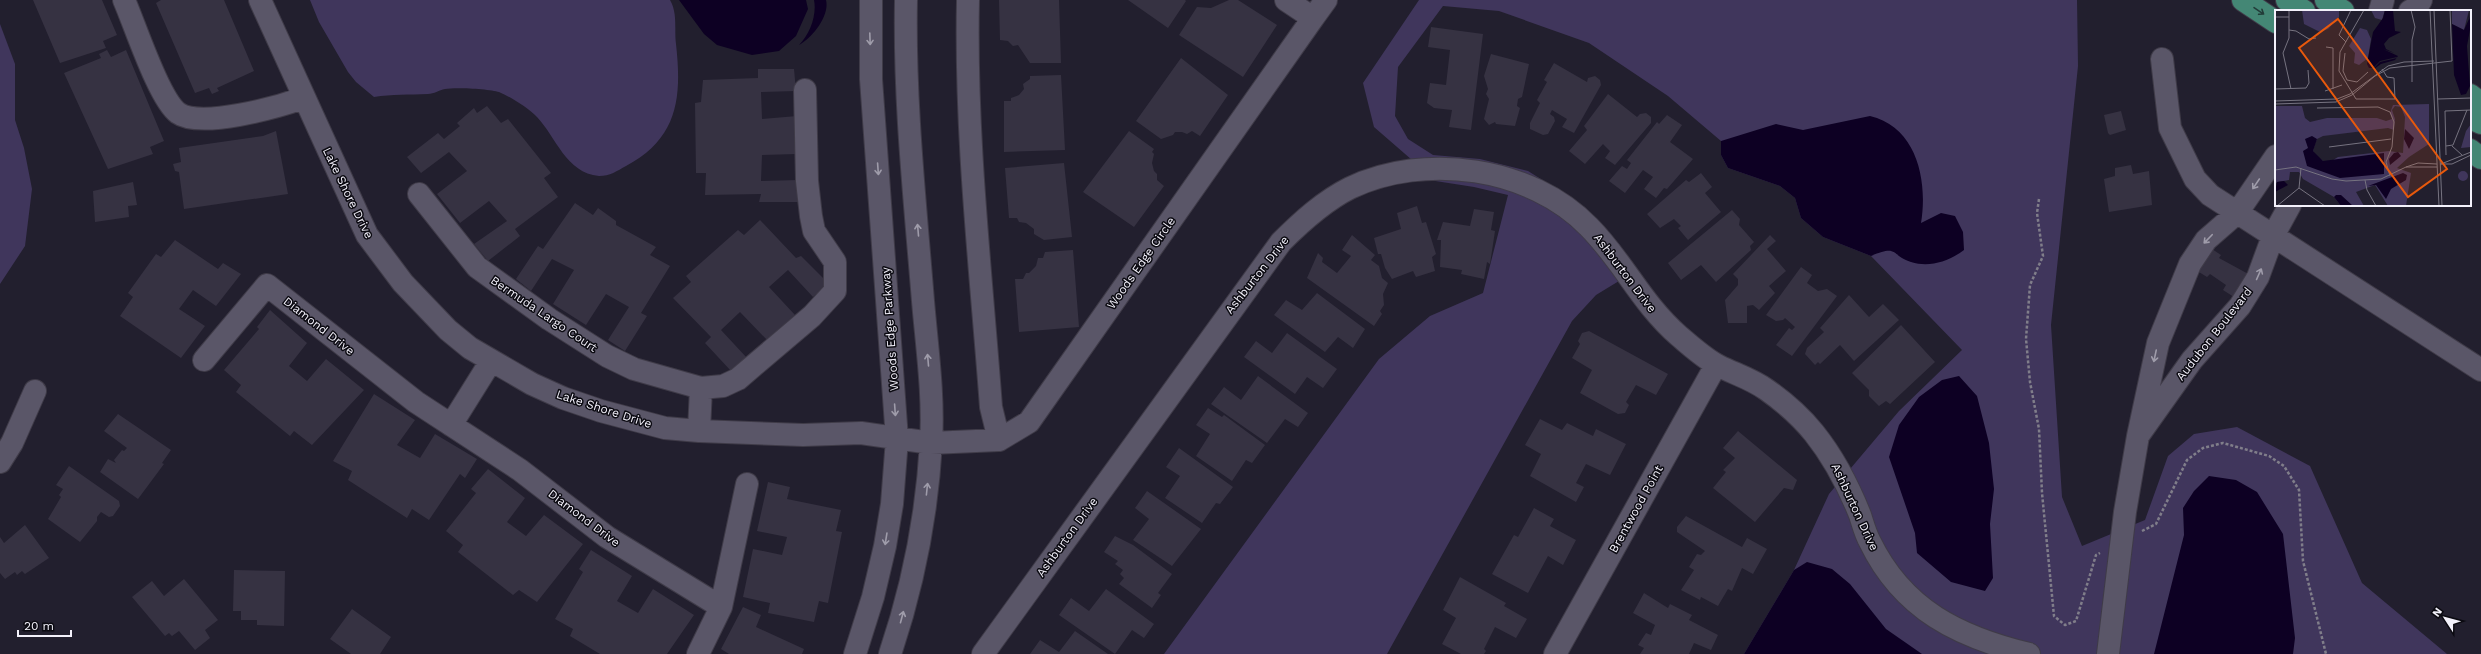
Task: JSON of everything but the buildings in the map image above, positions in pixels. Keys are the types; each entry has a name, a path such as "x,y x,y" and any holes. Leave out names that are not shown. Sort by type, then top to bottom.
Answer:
{"main road":[{"path":"2243,0 2275,21"},
{"path":"2287,0 2302,10"},
{"path":"2326,0 2341,10"},
{"path":"2471,96 2481,103"},
{"path":"2471,118 2481,123"},
{"path":"2471,151 2481,158"}],"street":[{"path":"124,0 162,89 171,105 187,118 200,120 276,107 303,98"},
{"name":"Lake Shore Drive","path":"260,0 303,98 367,235 403,283 424,306 448,330 491,361 539,387 601,411 665,428 699,431 803,435 861,433 897,440"},
{"name":"Woods Edge Parkway","path":"855,654 873,597 885,546 892,504 897,440 871,79 871,0"},
{"path":"890,654 910,586 919,542 931,442 930,383 908,114 905,45 906,0"},
{"path":"968,0 966,77 970,136 991,407 999,440"},
{"path":"1286,0 1313,18"},
{"name":"Woods Edge Circle","path":"897,440 931,442 999,440 1029,422 1326,0"},
{"path":"2380,10 2383,0"},
{"path":"2412,10 2417,7 2421,0"},
{"path":"2162,59 2170,128 2195,179 2210,195 2481,370"},
{"name":"Bermuda Largo Court","path":"419,194 477,267 549,319 607,356 634,369 701,388 723,386 738,379 812,316 835,291 835,262 814,231 810,216 807,180 805,90"},
{"name":"Audubon Boulevard","path":"2108,654 2125,512 2138,436 2158,343 2190,264 2206,240 2237,213 2275,157"},
{"name":"Ashburton Drive","path":"983,654 1264,264 1298,225 1318,209 1353,187 1383,177 1439,169 1482,172 1529,187 1563,205 1587,224 1606,246 1637,291 1657,315 1680,337 1716,365 1744,377 1766,389 1812,431 1842,475 1868,540 1879,560 1898,585 1923,608 1972,638 1989,645 2029,654"},
{"name":"Audubon Boulevard","path":"2138,436 2192,360 2240,306 2258,277 2274,236 2289,206"},
{"name":"Diamond Drive","path":"204,360 267,285 416,402 520,470 607,537 721,607"},
{"path":"451,425 491,361"},
{"name":"Brentwood Point","path":"1555,654 1716,365"},
{"path":"699,431 701,388"},
{"path":"0,462 12,443 35,390"},
{"path":"698,654 721,607 747,484"}],"shaded area":[{"path":"310,0 670,0 675,16 675,38 678,64 677,99 673,115 657,143 643,155 610,174 599,176 588,173 578,168 570,161 537,117 519,103 499,92 481,89 450,88 430,94 374,97 356,82 348,72 319,22"},
{"path":"679,0 806,0 808,9 796,36 779,51 752,55 717,45 704,34"},
{"path":"814,0 826,0 827,6 823,19 814,32 799,45 803,41 812,24 815,6"},
{"path":"1419,0 2077,0 2078,66 2051,325 2062,497 2082,546 2145,520 2168,456 2194,434 2237,427 2310,466 2362,583 2447,654 1744,654 1794,570 1829,494 1899,411 1962,350 1871,256 1823,237 1801,218 1795,198 1780,186 1728,168 1721,155 1721,141 1668,96 1589,43 1499,11 1443,6 1398,67 1395,116 1408,139 1433,155 1480,159 1528,171 1576,201 1619,244 1637,270 1596,295 1572,321 1387,654 1164,654 1379,359 1430,316 1483,293 1508,195 1474,187 1429,180 1412,160 1374,127 1363,83"},
{"path":"0,24 15,64 15,120 24,148 32,189 25,246 0,284"},
{"path":"1870,116 1886,122 1899,131 1909,144 1916,158 1923,190 1921,223 1941,213 1955,216 1963,232 1964,250 1946,260 1932,264 1918,264 1911,262 1891,251 1886,251 1871,256 1823,237 1801,218 1795,198 1780,186 1728,168 1721,155 1721,141 1776,124 1803,130"},
{"path":"1959,376 1977,396 1989,443 1994,489 1990,524 1993,578 1985,591 1951,582 1917,553 1915,533 1889,457 1899,425 1919,397 1942,380"},
{"path":"2209,476 2236,480 2257,492 2283,534 2295,638 2293,654 2154,654 2184,535 2183,508 2194,491"},
{"path":"1807,562 1832,569 1850,584 1886,629 1922,654 1744,654 1794,570"}]}
